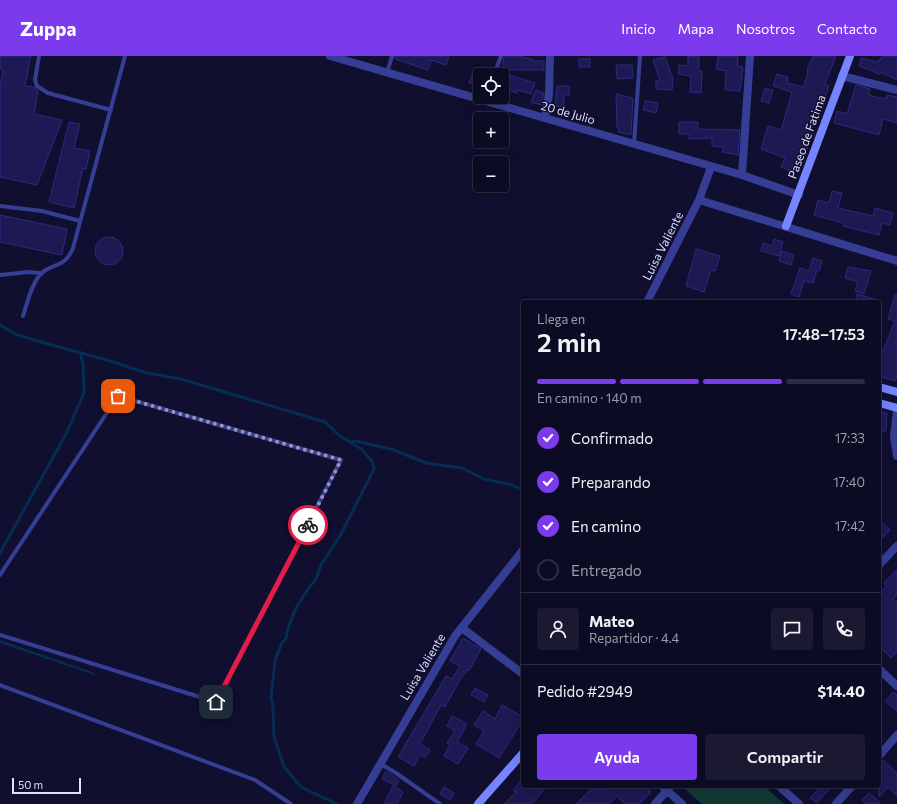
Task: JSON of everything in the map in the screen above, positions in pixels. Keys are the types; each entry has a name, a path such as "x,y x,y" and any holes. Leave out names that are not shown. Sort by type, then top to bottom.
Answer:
{"street":[{"name":"20 de Julio","path":"330,56 473,96"},
{"path":"545,118 549,94 550,56"},
{"path":"742,176 750,56"},
{"name":"Paseo de Fatima","path":"786,226 799,195 850,56"},
{"path":"842,76 897,90"},
{"name":"20 de Julio","path":"501,104 742,176 799,195"},
{"name":"Luisa Valiente","path":"648,300 699,200 711,167"},
{"path":"699,200 897,261"},
{"path":"881,388 897,392"},
{"path":"881,404 897,409 894,437 897,456"},
{"path":"881,563 897,546"},
{"name":"Luisa Valiente","path":"357,804 455,636 521,553"},
{"path":"462,628 521,672"},
{"path":"881,671 897,686"},
{"path":"881,754 897,735"},
{"path":"478,804 521,755"},
{"path":"655,804 667,788 682,804"},
{"path":"781,788 799,804"},
{"path":"836,804 850,788"}],"lane":[{"path":"39,56 35,80 37,86 48,93 111,110"},
{"path":"0,275 28,272 40,273 65,262 70,256 111,110 124,56"},
{"path":"387,73 392,56"},
{"path":"497,68 501,56"},
{"path":"634,144 640,56"},
{"path":"0,206 42,211 80,221"},
{"path":"23,316 40,273"},
{"path":"0,575 118,396 341,460 216,702 0,635"},
{"path":"0,685 255,780 291,804"},
{"path":"380,764 402,777 440,804"}],"green space":[{"path":"766,788 784,804 702,804 685,789"}],"water":[{"path":"0,640 95,673 94,675 0,643"}],"building":[{"path":"0,56 31,56 25,86 34,87 38,91 34,114 62,120 37,185 0,177 0,86 3,70 0,69"},
{"path":"395,56 449,56 446,65 431,60 428,70 395,59"},
{"path":"504,56 518,56 532,59 532,61 544,61 544,70 509,70 509,68 502,68"},
{"path":"688,56 699,56 699,71 702,71 701,93 690,92 691,76 678,74 679,65 688,66"},
{"path":"718,56 738,56 737,66 743,67 740,91 725,90 726,71 716,69"},
{"path":"813,56 836,56 825,84 829,86 819,117 815,116 807,150 802,163 799,162 795,173 781,167 785,158 761,149 768,126 781,130 792,92 773,86 777,74 788,77 787,83 804,87 807,70"},
{"path":"883,56 897,56 897,80 881,72 880,74 859,66 861,58 877,62"},
{"path":"665,57 673,79 672,90 656,89 656,81 660,81 653,60"},
{"path":"579,59 590,59 590,67 579,67"},
{"path":"616,65 632,65 633,78 617,79"},
{"path":"473,72 473,84 469,83"},
{"path":"509,75 535,83 531,94 518,90 517,93 509,90"},
{"path":"856,85 870,89 869,95 872,96 886,99 887,95 897,97 897,123 883,119 879,135 834,123 837,111 847,114"},
{"path":"557,86 569,86 569,95 564,95 564,107 555,106"},
{"path":"765,88 773,90 769,103 761,101"},
{"path":"536,90 544,93 541,105 531,102"},
{"path":"616,94 633,98 631,135 618,132 619,128 617,128"},
{"path":"645,101 658,103 656,113 643,110"},
{"path":"69,122 80,124 74,148 90,151 86,169 83,168 74,208 49,202"},
{"path":"679,122 698,122 698,129 740,130 738,155 722,152 724,147 712,146 712,138 689,139 689,134 679,134"},
{"path":"832,191 842,193 838,208 873,216 875,208 893,213 890,225 882,223 879,235 843,226 844,223 814,215 818,200 829,203"},
{"path":"0,215 67,229 62,255 0,242"},
{"path":"109,237 119,241 123,251 119,261 109,265 99,261 95,251 99,241"},
{"path":"774,239 783,242 779,256 761,251 763,243 772,246"},
{"path":"696,249 720,256 715,271 711,270 704,292 686,286"},
{"path":"782,251 794,255 791,265 779,261"},
{"path":"813,258 822,261 819,271 817,270 813,283 804,281 799,297 791,294 800,268 809,271"},
{"path":"848,267 871,271 864,294 855,291 858,282 845,278"},
{"path":"857,294 877,300 856,300"},
{"path":"895,295 897,295 897,375 895,381 881,377 881,350 883,351 895,321 888,319"},
{"path":"881,412 887,413 886,431 881,431"},
{"path":"881,522 890,530 881,540"},
{"path":"897,570 897,595 893,599 897,602 897,652 891,658 881,648 881,592 887,586 884,583"},
{"path":"463,638 481,649 469,671 467,670 464,675 463,674 445,707 441,705 420,744 430,750 425,758 420,755 414,766 398,757 446,676 452,679 460,666 450,661"},
{"path":"475,688 488,695 484,702 471,695"},
{"path":"893,692 897,695 897,711 885,701"},
{"path":"502,705 521,716 521,727 519,726 499,758 476,744 484,731 474,725 483,711 495,719"},
{"path":"452,716 467,724 457,742 468,748 458,764 444,756 450,745 447,743 455,731 447,726"},
{"path":"883,760 897,773 897,796 888,787 879,797 879,788 881,788 881,762"},
{"path":"386,771 399,780 396,786 382,779"},
{"path":"521,781 521,788 545,788 532,804 504,804 516,792 513,790"},
{"path":"393,786 403,792 397,804 384,804"},
{"path":"444,787 454,793 450,800 440,794"},
{"path":"592,788 595,791 600,788 603,791 606,788 647,788 651,792 639,804 625,804 617,796 609,804 576,804"},
{"path":"819,788 830,788 817,803 810,798"},
{"path":"869,793 881,804 866,804 862,800"}],"waterway":[{"path":"0,325 15,334 34,340 147,373 181,379 325,422 340,436 360,448 372,461 374,469 340,536 321,565 316,579 296,608 288,628 286,638 281,645 275,661 271,698 273,707 274,736 284,767 301,787 337,804"},
{"path":"0,553 66,434 84,393 83,364 80,352"},
{"path":"349,442 356,441 394,450 426,463 462,468 484,479 512,485 521,489"}],"way so far":[{"path":"118,396 341,460 308,525"}],"route":[{"path":"216,702 308,525"}]}
